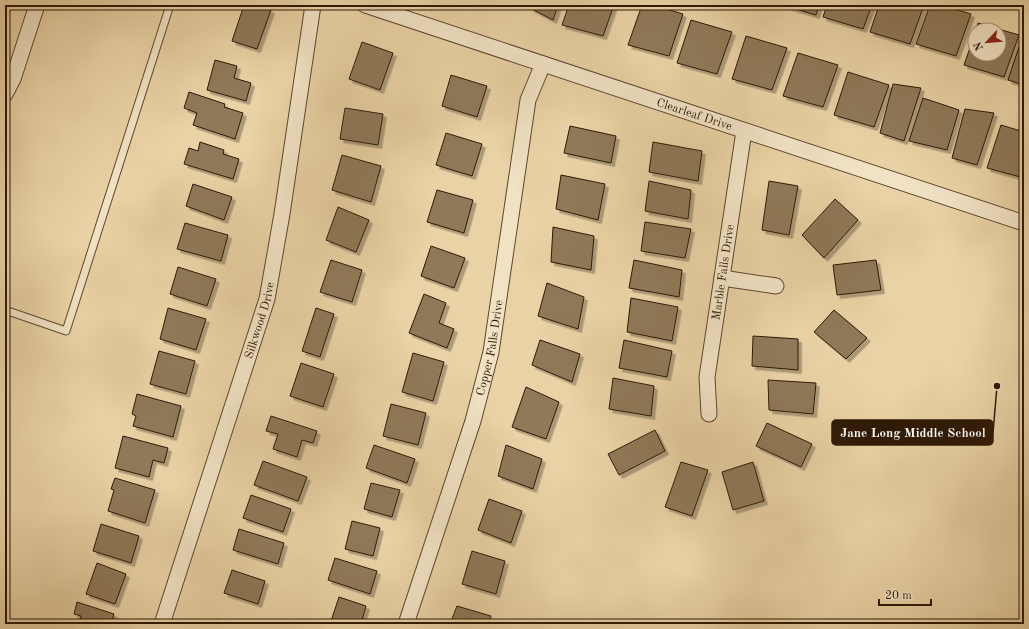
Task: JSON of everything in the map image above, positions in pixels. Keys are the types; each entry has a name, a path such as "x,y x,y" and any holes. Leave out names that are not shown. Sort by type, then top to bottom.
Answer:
{"street":[{"path":"5,94 13,79 37,5"},
{"name":"Silkwood Drive","path":"162,624 267,299 282,214 313,5"},
{"name":"Clearleaf Drive","path":"365,5 1024,223"},
{"name":"Copper Falls Drive","path":"406,624 473,421 491,352 528,100 543,64"},
{"name":"Marble Falls Drive","path":"709,414 708,377 744,131"},
{"path":"722,278 776,286"}],"lane":[{"path":"5,310 66,331 170,5"}],"building":[{"path":"244,5 257,5 271,10 257,49 232,41"},
{"path":"531,5 558,5 553,20 530,8"},
{"path":"569,5 614,5 603,36 562,25"},
{"path":"642,5 653,5 683,14 669,56 628,45"},
{"path":"782,5 819,5 816,15"},
{"path":"827,5 872,5 863,29 823,17"},
{"path":"879,5 924,5 910,44 870,32"},
{"path":"930,5 942,5 971,14 956,56 916,44"},
{"path":"691,20 732,32 717,74 677,63"},
{"path":"1007,31 1019,35 1004,77 964,65 967,56 967,62 1007,62"},
{"path":"746,36 787,48 772,90 732,79"},
{"path":"1022,38 1024,38 1024,85 1008,80"},
{"path":"362,42 393,53 380,90 349,79"},
{"path":"798,53 838,65 823,107 783,96"},
{"path":"215,60 237,66 234,78 251,83 246,101 207,90"},
{"path":"848,72 889,85 874,127 834,115"},
{"path":"451,75 487,86 477,117 442,106"},
{"path":"893,84 921,88 904,141 880,133"},
{"path":"189,92 225,104 224,107 243,113 235,139 193,125 197,113 184,108"},
{"path":"923,98 959,110 947,150 909,141"},
{"path":"345,108 383,114 378,145 340,139"},
{"path":"965,109 994,113 977,165 952,158"},
{"path":"1001,125 1024,132 1024,178 987,168"},
{"path":"570,126 616,136 611,163 564,153"},
{"path":"446,133 482,144 472,176 436,165"},
{"path":"200,142 224,150 223,154 239,159 233,179 184,164 189,148 198,151"},
{"path":"653,142 702,151 698,181 649,172"},
{"path":"342,155 381,166 371,202 332,190"},
{"path":"561,175 605,184 598,220 556,209"},
{"path":"649,181 691,190 688,219 645,211"},
{"path":"769,181 798,186 789,235 762,230"},
{"path":"193,184 232,197 224,220 186,206"},
{"path":"437,190 473,200 464,233 427,222"},
{"path":"835,199 858,220 824,258 802,235"},
{"path":"338,207 369,220 356,252 326,240"},
{"path":"645,222 691,229 685,258 641,251"},
{"path":"185,223 228,235 221,261 177,249"},
{"path":"553,227 594,236 591,270 551,262"},
{"path":"431,246 465,258 454,288 421,276"},
{"path":"331,260 362,270 352,302 320,292"},
{"path":"634,260 682,270 679,297 629,288"},
{"path":"876,260 881,290 837,295 833,265"},
{"path":"178,267 216,279 207,306 170,294"},
{"path":"547,283 584,297 578,329 538,316"},
{"path":"424,294 446,303 439,323 454,329 447,348 409,333"},
{"path":"631,298 678,307 672,341 627,332"},
{"path":"168,308 206,319 196,350 160,339"},
{"path":"316,308 334,314 320,357 302,351"},
{"path":"834,310 867,338 846,359 814,332"},
{"path":"753,336 798,339 798,370 752,366"},
{"path":"540,340 580,354 572,382 532,365"},
{"path":"624,340 672,351 667,377 619,368"},
{"path":"159,351 195,361 186,394 150,384"},
{"path":"413,353 444,362 433,401 402,392"},
{"path":"301,363 334,374 323,407 290,396"},
{"path":"613,378 654,386 651,416 609,409"},
{"path":"768,380 816,383 813,414 769,410"},
{"path":"526,387 559,402 546,439 512,427"},
{"path":"137,394 181,406 173,437 133,426 136,416 132,414"},
{"path":"391,404 426,413 418,445 383,436"},
{"path":"271,416 317,431 313,443 302,440 297,457 273,449 278,434 266,431"},
{"path":"767,423 812,444 801,467 756,446"},
{"path":"655,430 665,451 619,475 608,454"},
{"path":"123,436 168,448 164,463 153,460 149,477 115,468"},
{"path":"374,445 415,459 407,483 366,468"},
{"path":"506,445 542,459 533,489 498,476"},
{"path":"263,461 307,477 298,501 254,485"},
{"path":"681,462 708,470 692,516 665,507"},
{"path":"753,462 764,501 733,510 722,472"},
{"path":"115,478 155,490 145,523 108,511 114,490 111,489"},
{"path":"371,483 400,490 392,517 364,509"},
{"path":"251,495 291,509 283,532 243,518"},
{"path":"489,499 522,511 511,543 478,530"},
{"path":"352,521 380,528 373,556 345,549"},
{"path":"101,524 139,536 131,563 93,551"},
{"path":"239,529 284,543 278,564 233,550"},
{"path":"472,551 505,561 496,594 462,584"},
{"path":"335,558 377,571 370,594 328,580"},
{"path":"97,563 126,574 115,604 86,594"},
{"path":"232,570 265,581 258,604 224,593"},
{"path":"339,597 366,606 361,624 330,624"},
{"path":"77,602 114,614 111,624 79,624 81,616 74,614"},
{"path":"457,606 491,616 488,624 450,624"},
{"path":"216,619 232,624 215,624"}],"place":[{"name":"Jane Long Middle School","path":"997,386"}]}
